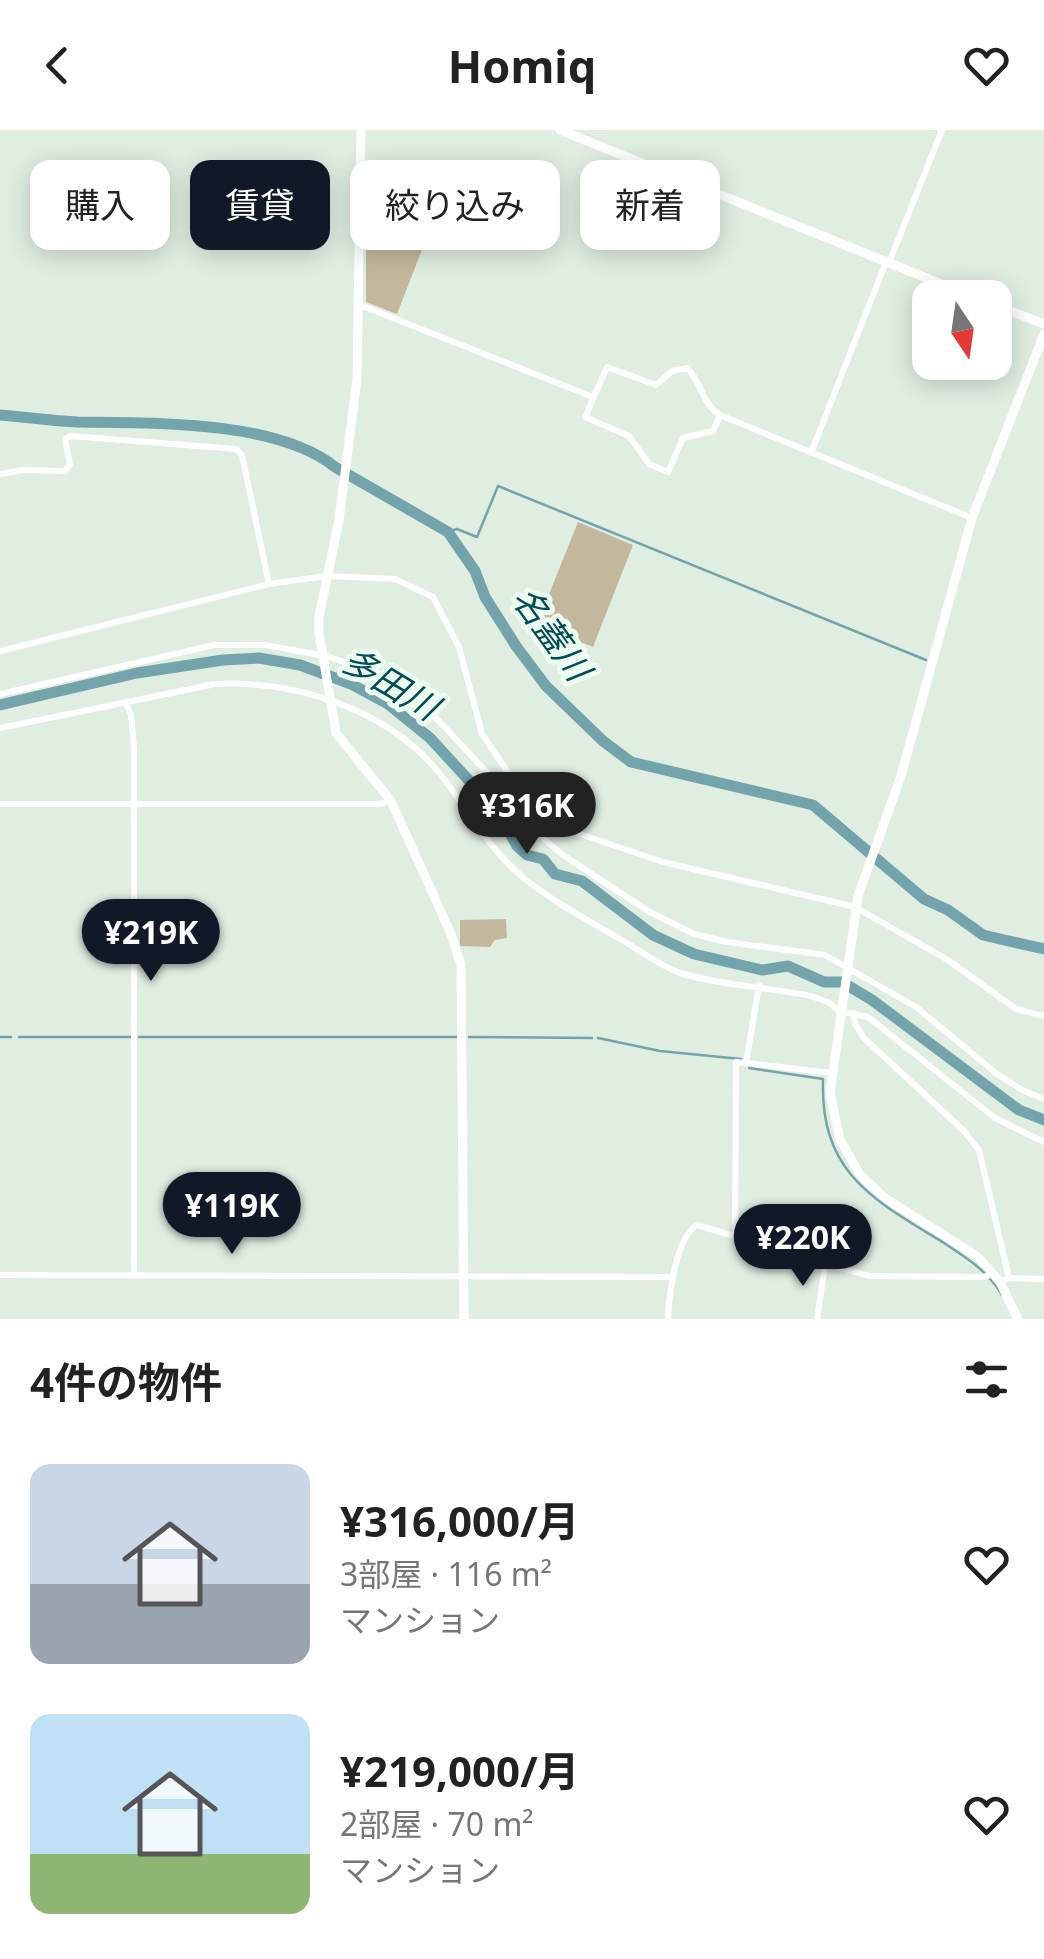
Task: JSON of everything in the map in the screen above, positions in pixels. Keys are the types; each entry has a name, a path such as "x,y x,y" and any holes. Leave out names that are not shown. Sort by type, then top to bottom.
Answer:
{"street":[{"path":"361,160 362,130"},
{"path":"560,130 935,280"},
{"path":"810,452 942,130"},
{"path":"360,250 357,379 346,479 319,616 332,720 342,743 391,802 451,934 461,965 464,1319"},
{"path":"360,305 593,397"},
{"path":"1012,312 1044,324"},
{"path":"1018,1319 996,1277 978,1258 885,1198 860,1176 836,1127 831,1073 856,907 906,762 972,518 1044,334"},
{"path":"720,415 713,430 683,438 668,472 648,464 629,436 586,419 607,367 653,385 672,372 688,368 707,405 720,415 972,518"},
{"path":"0,474 65,471 70,465 66,438 71,436 236,449 242,456 269,584"},
{"path":"0,652 269,584 327,576 388,577 433,597 459,647 482,734 529,804 556,826 664,862 856,907 935,952 1016,1008 1044,1016"},
{"path":"0,694 214,645 266,645 352,665 436,719 538,834 648,911 694,934 825,955 916,1006 997,1074 1044,1099"},
{"path":"0,728 176,691 245,682 292,688 329,699 410,744 439,773 496,854 528,882 672,970 811,996 868,1017 996,1118 1044,1142"},
{"path":"126,704 132,714 134,804 134,1274"},
{"path":"0,804 391,802"},
{"path":"746,1064 754,996 759,985"},
{"path":"854,1013 855,1024 864,1038 980,1150 996,1277"},
{"path":"735,1235 736,1062 831,1073"},
{"path":"668,1319 672,1277 692,1226 702,1225 869,1276 1044,1279"},
{"path":"817,1319 825,1265"},
{"path":"0,1275 672,1277"}],"shaded area":[{"path":"366,250 422,250 397,314 366,302"},
{"path":"578,522 633,545 593,647 537,624"},
{"path":"506,919 507,938 495,940 490,947 460,946 460,920"}],"waterway":[{"name":"名蓋川","path":"0,415 212,427 280,440 310,452 448,532 475,571 485,597 516,646 546,686 603,741 631,762 813,805 924,899 948,910 983,935 1044,949"},
{"path":"448,532 457,529 477,537 498,486 926,660"},
{"name":"多田川","path":"0,705 137,673 223,660 259,658 300,665 351,684 388,704 430,738 497,811 517,846 527,855 543,859 555,874 582,881 653,935 694,954 762,970 788,966 824,982 842,982 1019,1110 1044,1120"},
{"path":"0,1037 11,1037"},
{"path":"19,1037 130,1037"},
{"path":"139,1037 457,1037"},
{"path":"469,1037 592,1038"},
{"path":"598,1038 660,1051 741,1059"},
{"path":"749,1068 823,1079 824,1111 831,1138 855,1180 894,1212 976,1266 1002,1295"}]}
